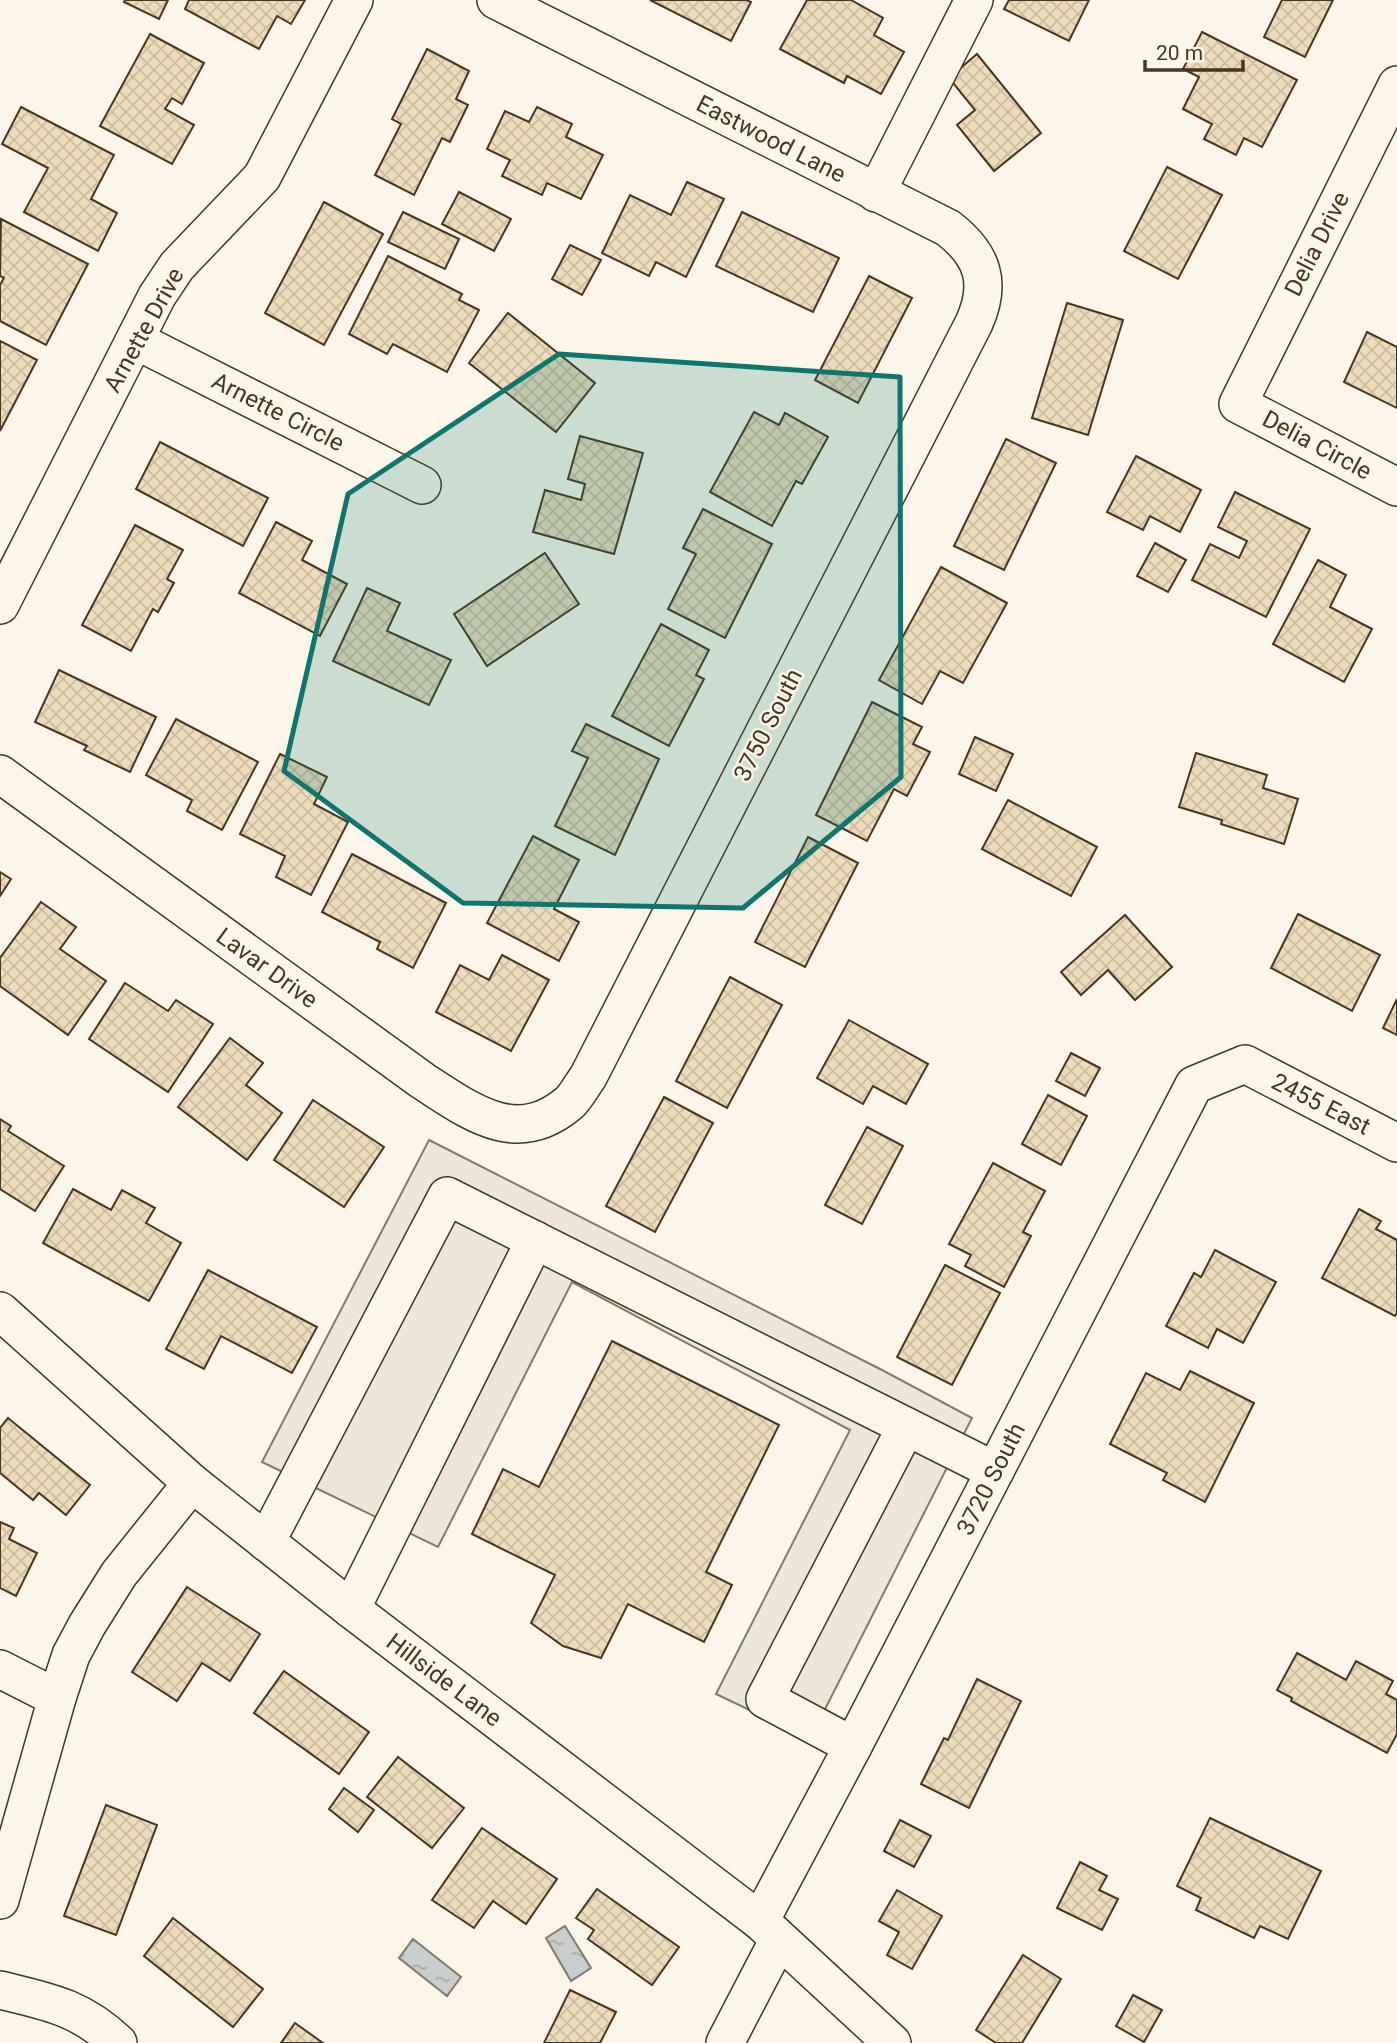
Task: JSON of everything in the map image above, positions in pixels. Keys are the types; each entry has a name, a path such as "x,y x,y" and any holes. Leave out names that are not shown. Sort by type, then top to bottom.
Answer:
{"street":[{"name":"Arnette Drive","path":"0,606 157,296 177,266 262,177 354,0"},
{"name":"Eastwood Lane","path":"496,0 545,11 876,193 948,228 970,249 980,264 984,295 974,323"},
{"path":"876,193 974,0"},
{"name":"Delia Drive","path":"1238,404 1397,85"},
{"name":"3750 South","path":"549,1115 570,1103 588,1077 974,323"},
{"name":"Arnette Circle","path":"135,340 422,485"},
{"name":"Delia Circle","path":"1238,404 1397,488"},
{"name":"Lavar Drive","path":"0,774 400,1065 458,1104 483,1117 508,1125 529,1123 549,1115"},
{"name":"2455 East","path":"1245,1064 1397,1143"},
{"name":"3720 South","path":"725,2043 769,1931 853,1746 1195,1085 1245,1064"},
{"path":"265,1542 447,1196 995,1471"},
{"path":"351,1609 535,1240"},
{"name":"Hillside Lane","path":"0,1311 192,1483 769,1931 892,2043"},
{"path":"853,1746 765,1699 906,1427"},
{"path":"0,1900 71,1655 120,1574 192,1483"},
{"path":"0,1669 57,1698"},
{"path":"0,1990 71,2009 98,2025 118,2043"}],"highlighted area":[{"path":"559,354 900,377 901,777 743,908 463,903 284,771 348,494"}],"shaded area":[{"path":"429,1140 972,1418 810,1739 716,1694 850,1430 572,1282 438,1547 262,1462"}],"water":[{"path":"565,1926 591,1968 571,1981 546,1938"},
{"path":"413,1939 461,1977 447,1996 399,1958"}],"building":[{"path":"168,0 159,19 124,2"},
{"path":"189,0 305,0 291,24 277,16 259,49 185,9"},
{"path":"650,0 746,0 751,2 731,41"},
{"path":"807,0 851,0 883,18 874,35 904,52 881,94 847,76 844,83 780,49"},
{"path":"1009,0 1089,0 1069,41 1004,9"},
{"path":"1282,0 1333,0 1305,57 1264,37"},
{"path":"1202,32 1297,80 1262,147 1244,138 1236,155 1204,139 1212,124 1183,109 1199,77 1183,69"},
{"path":"150,34 204,63 182,104 172,98 165,109 194,125 172,164 100,126"},
{"path":"427,49 469,71 456,99 468,105 450,142 442,138 414,195 375,175 401,124 392,119"},
{"path":"977,54 1041,133 994,171 957,125 975,110 949,78"},
{"path":"21,107 114,155 91,199 117,213 98,251 24,212 48,168 2,144"},
{"path":"537,107 572,124 566,137 603,155 581,199 547,183 542,195 502,176 510,160 487,149 505,111 529,122"},
{"path":"1167,167 1222,195 1178,279 1124,251"},
{"path":"687,182 724,199 686,277 656,262 649,276 602,253 630,195 671,215"},
{"path":"459,192 511,219 494,251 442,224"},
{"path":"324,202 383,234 324,345 265,313"},
{"path":"403,212 459,239 445,269 388,242"},
{"path":"742,212 839,258 813,312 716,266"},
{"path":"1,219 88,264 46,345 0,321 0,285 4,278 0,276"},
{"path":"570,245 601,260 582,295 552,279"},
{"path":"388,256 462,294 459,300 479,310 447,372 393,344 387,354 349,334"},
{"path":"869,276 912,298 858,403 815,380"},
{"path":"1067,303 1123,320 1088,435 1032,418"},
{"path":"508,313 595,383 556,432 469,363"},
{"path":"1367,332 1397,347 1397,408 1344,382"},
{"path":"0,341 37,360 0,431"},
{"path":"754,412 779,425 785,413 828,437 802,484 796,481 772,526 710,492"},
{"path":"580,436 643,453 614,554 533,532 545,490 581,500 585,484 568,479"},
{"path":"1006,439 1056,463 1004,570 954,546"},
{"path":"160,442 268,498 243,546 136,489"},
{"path":"1136,456 1201,490 1180,532 1150,516 1143,530 1107,512"},
{"path":"1235,492 1310,529 1266,617 1192,580 1210,544 1239,558 1247,541 1218,527"},
{"path":"703,509 772,544 725,638 668,609 696,554 683,548"},
{"path":"276,522 312,541 302,560 347,584 320,636 239,593"},
{"path":"135,525 183,550 167,579 174,583 158,612 153,609 131,651 82,625"},
{"path":"1155,543 1186,560 1168,592 1137,576"},
{"path":"545,553 579,604 487,666 454,614"},
{"path":"1318,560 1346,575 1330,607 1372,629 1344,682 1273,644"},
{"path":"941,567 1007,603 963,683 940,671 922,704 879,680"},
{"path":"367,588 400,603 387,631 451,660 429,705 333,661"},
{"path":"661,624 709,650 696,675 704,679 669,746 612,716"},
{"path":"59,670 156,717 130,772 84,750 87,746 35,722"},
{"path":"872,702 922,727 913,744 930,752 907,796 894,789 867,841 816,815"},
{"path":"176,719 258,762 222,830 187,811 192,800 146,775"},
{"path":"586,724 659,759 615,855 555,826 588,758 572,751"},
{"path":"975,737 1013,754 996,791 959,774"},
{"path":"1196,753 1267,775 1263,788 1298,799 1284,844 1179,807"},
{"path":"280,754 327,777 314,804 348,822 311,895 276,877 285,856 240,834"},
{"path":"1008,800 1097,847 1071,896 982,849"},
{"path":"533,836 579,860 554,909 579,922 559,961 487,923"},
{"path":"808,837 858,863 805,967 755,942"},
{"path":"352,854 446,903 413,968 377,949 380,942 322,912"},
{"path":"0,872 11,879 0,896"},
{"path":"41,902 76,927 60,949 106,981 68,1035 0,986 0,958"},
{"path":"1298,914 1380,955 1352,1011 1271,968"},
{"path":"1125,915 1172,967 1135,1000 1108,970 1081,995 1061,972"},
{"path":"502,955 549,980 511,1051 436,1012 460,965 489,980"},
{"path":"730,977 782,1005 727,1108 676,1081"},
{"path":"125,983 168,1011 176,1000 213,1024 168,1092 89,1039"},
{"path":"1397,999 1397,1035 1383,1028"},
{"path":"849,1020 928,1064 906,1104 873,1086 863,1104 817,1078"},
{"path":"230,1038 263,1063 246,1085 282,1113 247,1160 178,1107"},
{"path":"1071,1053 1100,1068 1085,1096 1056,1081"},
{"path":"1048,1095 1087,1116 1061,1165 1022,1144"},
{"path":"664,1097 713,1123 655,1232 606,1206"},
{"path":"313,1100 384,1147 344,1207 274,1160"},
{"path":"0,1119 11,1126 8,1131 64,1166 35,1211 0,1189"},
{"path":"867,1127 903,1146 862,1224 825,1205"},
{"path":"993,1163 1045,1191 1023,1232 1031,1236 1004,1287 965,1266 971,1255 949,1244"},
{"path":"73,1189 111,1210 122,1190 155,1208 146,1223 181,1243 149,1301 43,1243"},
{"path":"1359,1209 1381,1221 1376,1229 1397,1240 1395,1316 1322,1278"},
{"path":"1215,1250 1276,1282 1243,1343 1217,1329 1208,1348 1166,1326 1194,1273 1201,1277"},
{"path":"945,1265 1000,1293 952,1385 897,1357"},
{"path":"208,1270 317,1327 292,1373 221,1336 204,1369 166,1349"},
{"path":"612,1341 779,1425 706,1572 732,1585 704,1642 628,1604 601,1658 563,1646 531,1623 555,1575 472,1534 503,1469 539,1487"},
{"path":"1190,1371 1254,1403 1205,1502 1163,1480 1167,1473 1110,1444 1146,1373 1180,1390"},
{"path":"8,1418 90,1485 66,1515 39,1493 33,1500 0,1473 0,1428"},
{"path":"0,1522 14,1528 9,1539 37,1553 16,1596 0,1588"},
{"path":"187,1587 260,1634 230,1681 202,1663 177,1701 132,1672"},
{"path":"1297,1653 1346,1680 1356,1661 1393,1681 1386,1694 1397,1700 1397,1734 1387,1753 1291,1701 1292,1698 1277,1690"},
{"path":"284,1671 369,1732 339,1774 254,1713"},
{"path":"977,1679 1021,1701 969,1808 921,1784 944,1738 948,1740"},
{"path":"398,1757 464,1808 432,1848 367,1797"},
{"path":"344,1788 374,1810 358,1832 329,1809"},
{"path":"106,1805 157,1825 116,1935 64,1916"},
{"path":"1210,1818 1321,1871 1288,1939 1260,1926 1254,1938 1196,1910 1201,1898 1177,1886"},
{"path":"900,1820 931,1836 914,1867 884,1851"},
{"path":"482,1828 557,1879 526,1924 493,1901 474,1928 432,1900"},
{"path":"1080,1862 1107,1876 1099,1890 1118,1899 1102,1930 1057,1908"},
{"path":"597,1889 679,1947 652,1985 588,1939 594,1930 576,1918"},
{"path":"897,1890 942,1916 912,1969 887,1955 899,1932 879,1921"},
{"path":"173,1918 263,1989 233,2027 144,1956"},
{"path":"1023,1955 1061,1979 1022,2043 996,2043 976,2030"},
{"path":"570,1990 616,2012 600,2043 544,2043"},
{"path":"1133,1995 1162,2010 1144,2042 1116,2026"},
{"path":"295,2023 323,2043 281,2043"}]}
